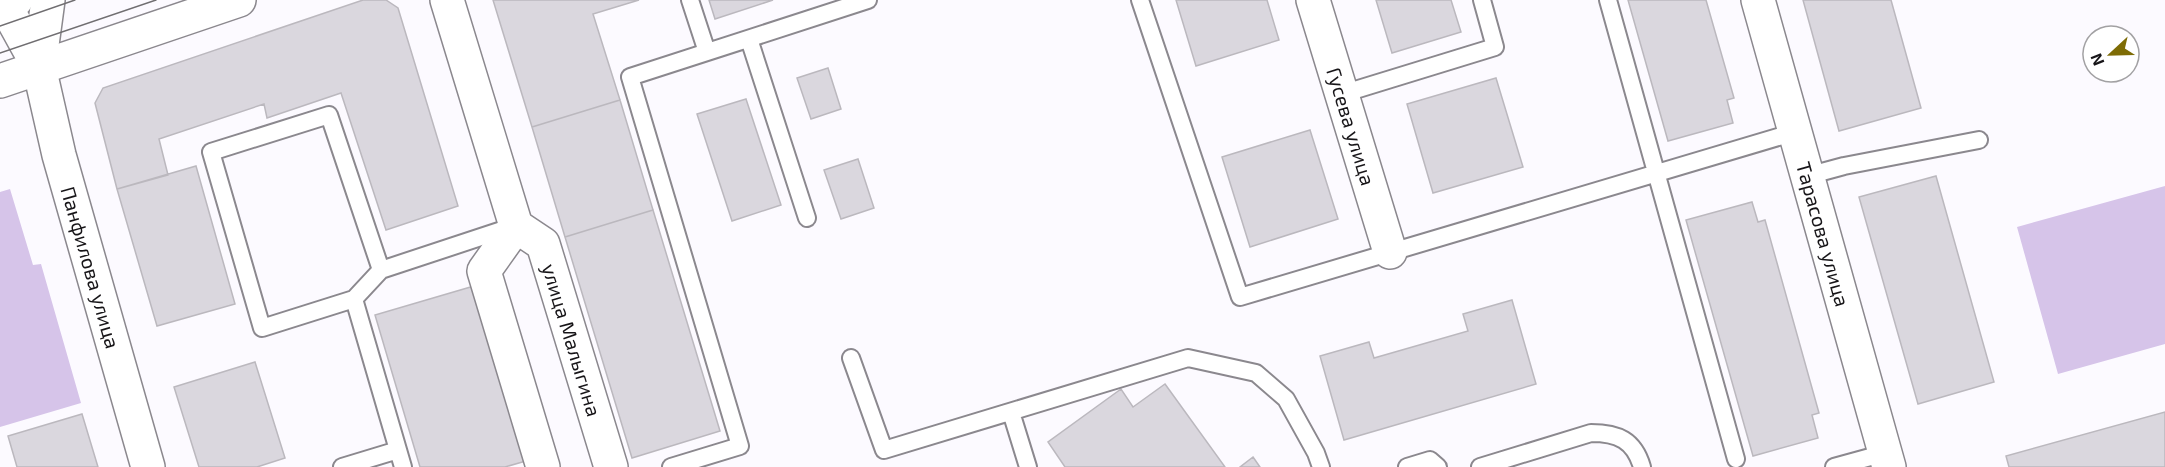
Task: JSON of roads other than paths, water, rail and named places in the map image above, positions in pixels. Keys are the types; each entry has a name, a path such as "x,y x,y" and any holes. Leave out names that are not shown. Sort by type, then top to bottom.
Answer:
{"street":[{"name":"Панфилова улица","path":"39,67 48,0"},
{"path":"0,81 239,0"},
{"path":"447,0 516,226 484,271 543,467"},
{"name":"Гусева улица","path":"1313,0 1390,252"},
{"name":"Тарасова улица","path":"1758,0 1887,460"},
{"name":"Панфилова улица","path":"5,3 39,67 59,154 148,467"},
{"name":"улица Малыгина","path":"516,226 543,244 611,467"}],"lane":[{"path":"690,0 707,52"},
{"path":"671,467 709,462 740,446 630,77 868,0"},
{"path":"1140,0 1240,297 1795,132"},
{"path":"1342,94 1495,47 1482,0"},
{"path":"1608,0 1736,459"},
{"path":"749,39 807,218"},
{"path":"381,270 329,114 211,152 262,328 354,299 381,270 516,226"},
{"path":"1807,176 1844,166 1979,140"},
{"path":"354,299 403,467"},
{"path":"851,358 884,450 1188,358 1256,373 1286,399 1316,453 1321,467"},
{"path":"1011,412 1028,467"},
{"path":"1480,467 1591,432 1610,433 1626,440 1640,459 1642,467"},
{"path":"342,467 398,450"},
{"path":"1407,467 1430,460 1438,467"},
{"path":"1834,467 1887,460"}],"tram line":[{"path":"0,26 75,0"},
{"path":"0,53 156,0"}]}
